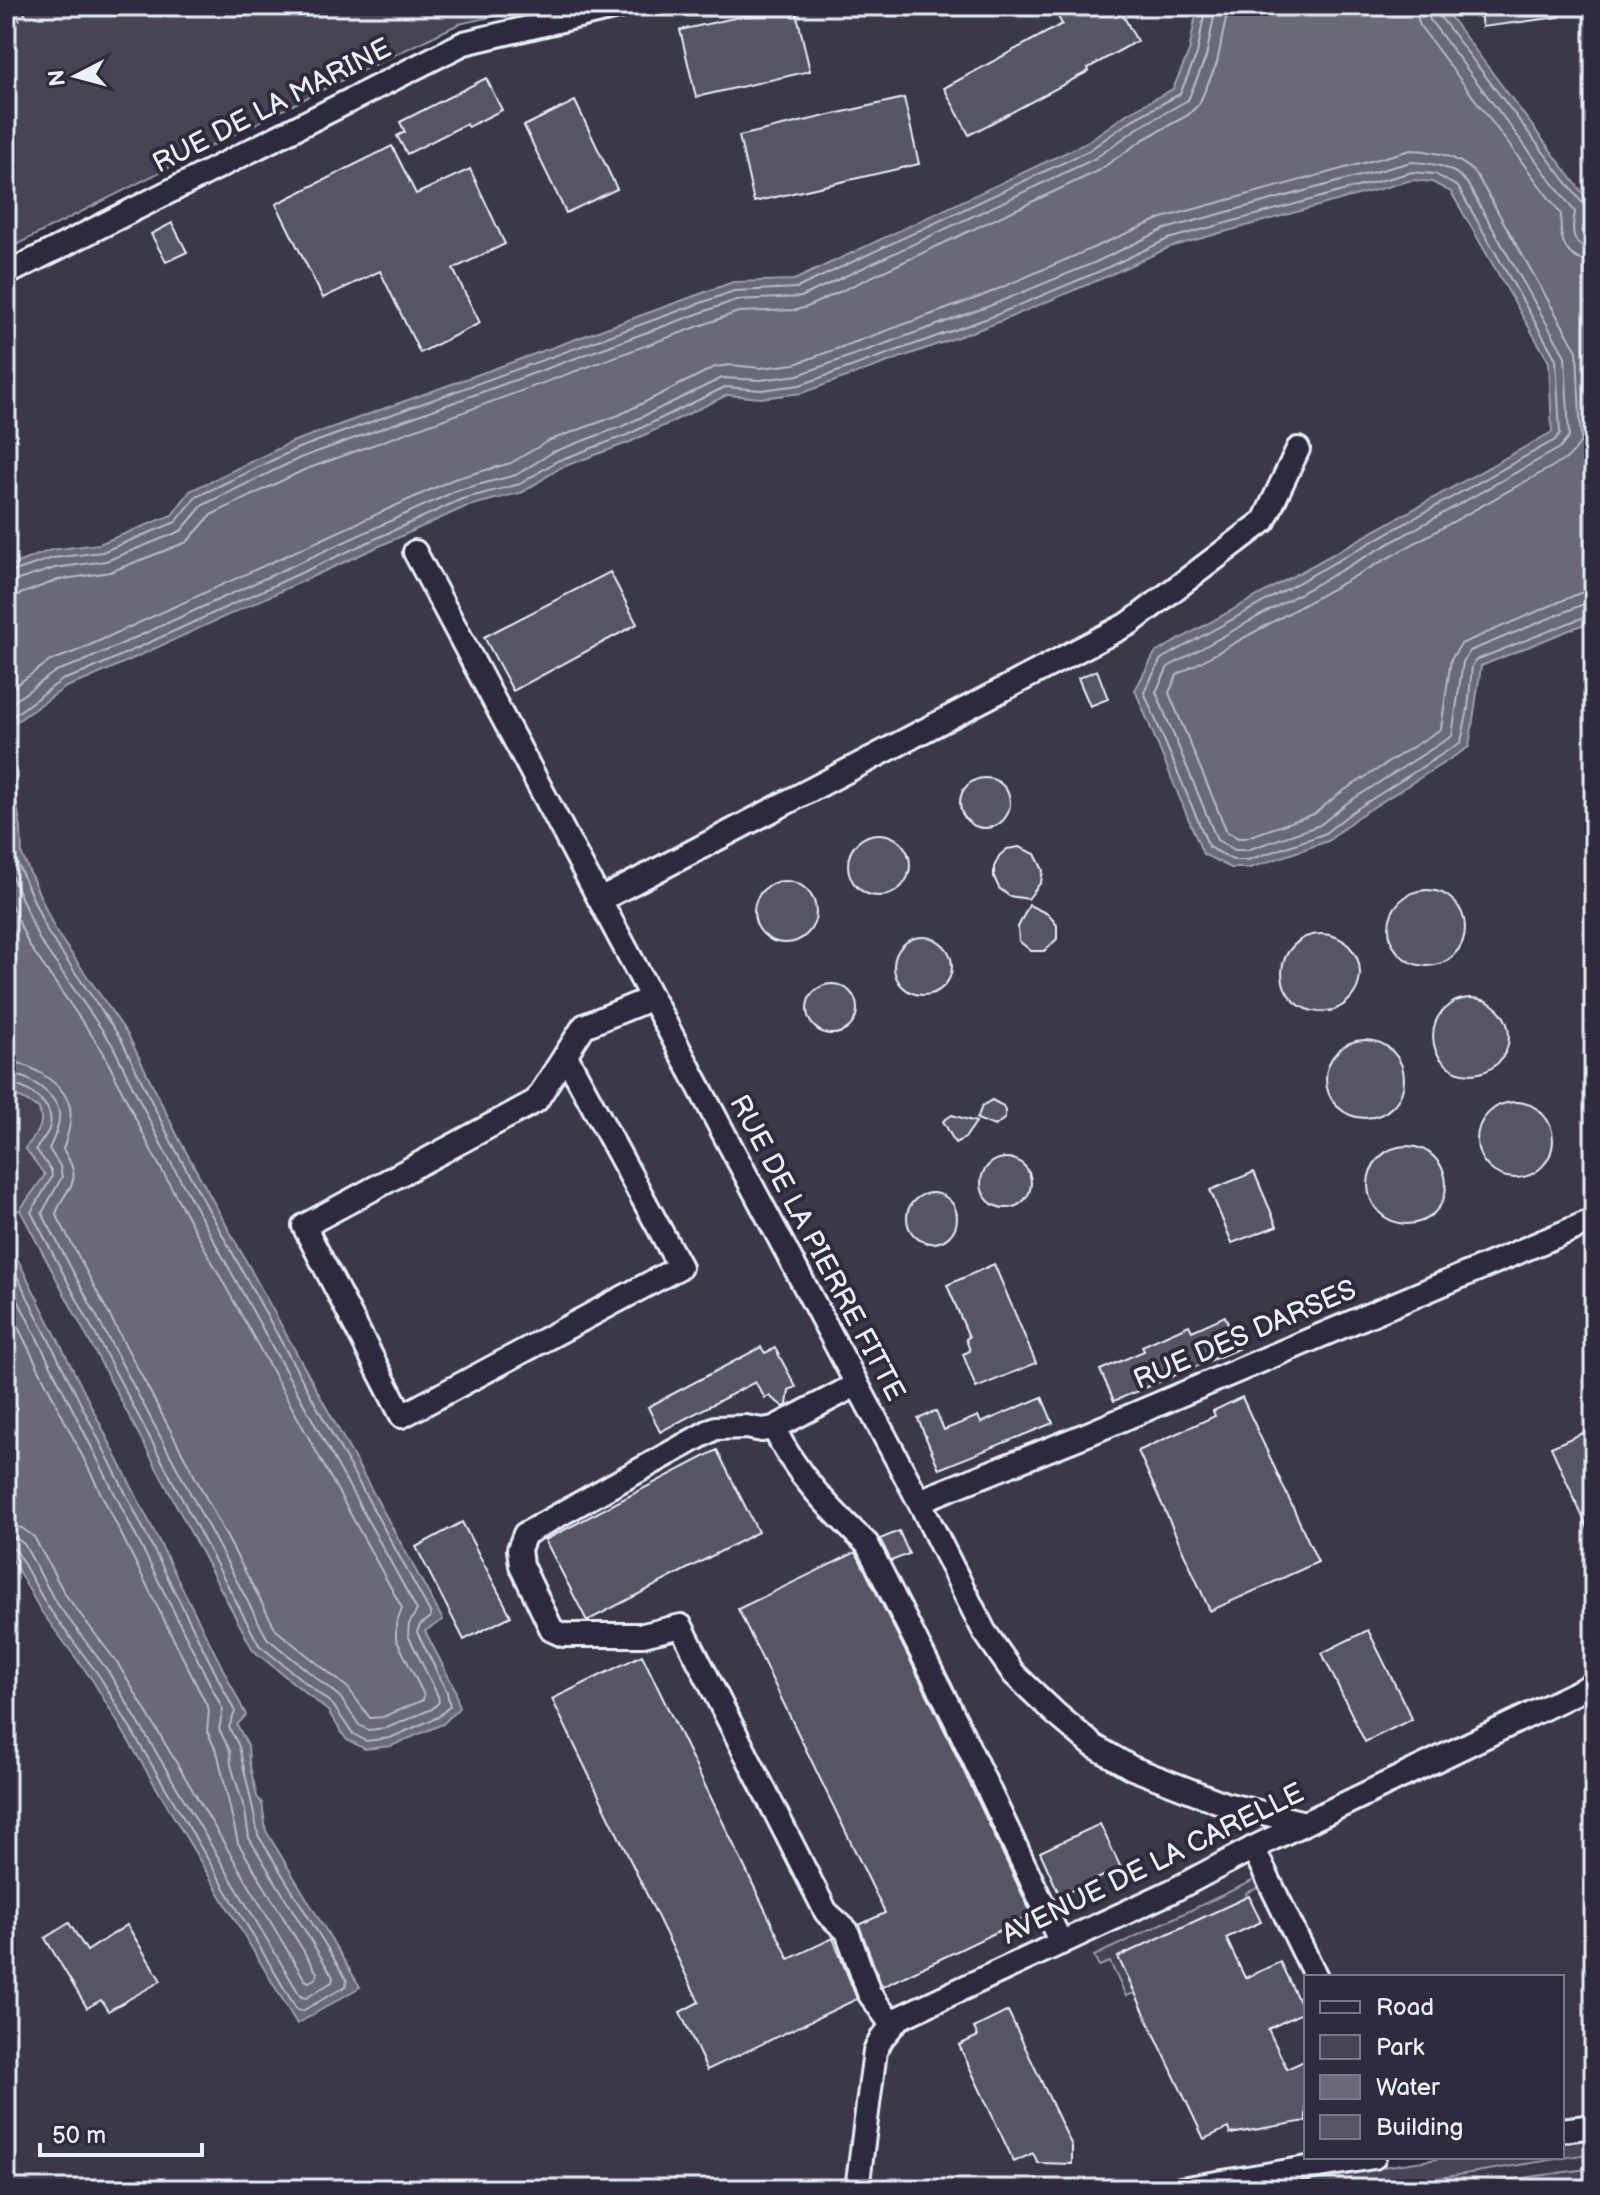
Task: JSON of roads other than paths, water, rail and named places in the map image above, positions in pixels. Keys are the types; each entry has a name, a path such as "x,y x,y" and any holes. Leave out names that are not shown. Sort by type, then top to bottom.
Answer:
{"street":[{"name":"RUE DE LA MARINE","path":"6,274 464,43 621,6"},
{"path":"600,900 1130,623 1264,521 1298,449"},
{"name":"RUE DE LA PIERRE FITTE","path":"415,552 919,1501 984,1631 1014,1674 1094,1746 1132,1768 1225,1804 1305,1823"},
{"path":"566,1056 680,1267 402,1416 304,1226 536,1101 577,1034 590,1021 650,999"},
{"name":"RUE DES DARSES","path":"919,1501 1090,1433 1594,1220"},
{"path":"856,1385 774,1428 715,1428 525,1534 519,1549 521,1565 552,1630 563,1635 643,1635 681,1626 826,1912 847,1931 869,1993 892,2025 875,2051 857,2189"},
{"path":"774,1428 793,1464 846,1525 867,1544 956,1721 1061,1943"},
{"name":"AVENUE DE LA CARELLE","path":"892,2025 899,2018 1172,1891 1253,1848 1594,1684"},
{"path":"1253,1848 1315,1975"},
{"path":"1564,2130 1594,2126"},
{"path":"1181,2189 1362,2159"}],"water":[{"path":"1195,6 1442,6 1594,208 1590,230 1594,235 1594,620 1481,666 1469,747 1356,818 1328,841 1250,868 1231,868 1203,854 1135,690 1155,653 1552,432 1549,362 1451,192 1432,182 1412,180 1170,247 994,324 802,393 761,398 727,395 630,442 560,468 523,492 465,507 66,687 13,724 15,796 22,855 55,930 128,1035 179,1139 443,1620 425,1631 455,1689 459,1708 443,1724 391,1746 365,1749 346,1739 328,1711 253,1650 20,1210 45,1175 25,1148 41,1125 39,1108 6,1090 6,567 51,550 99,544 172,515 190,491 292,442 733,282 794,280 1084,144 1128,113 1173,89 1189,52"},
{"path":"6,1236 246,1715 237,1725 248,1746 266,1831 360,1987 297,2024 93,1681 41,1611 6,1549"}]}
